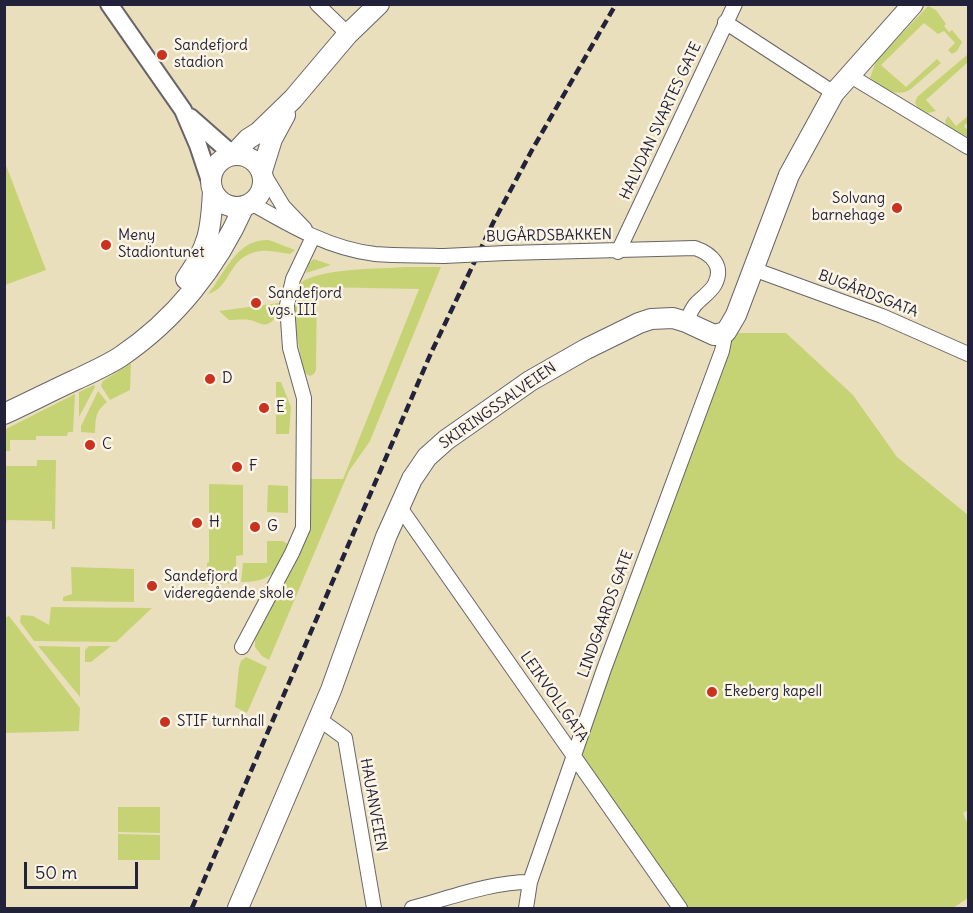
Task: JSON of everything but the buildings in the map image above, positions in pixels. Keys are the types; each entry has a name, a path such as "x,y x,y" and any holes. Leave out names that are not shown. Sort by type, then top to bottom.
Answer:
{"main road":[{"path":"4,401 104,351 136,331 161,309 200,259 210,228 212,171 218,162 233,154 293,99 348,34 379,4"},
{"path":"723,333 729,329 736,315 789,175 834,93 913,4"},
{"path":"262,172 272,139 293,99"},
{"path":"4,414 102,367 142,340 184,302 219,253 247,205 259,196 262,190 264,182 262,172 252,158 233,154"},
{"path":"212,186 219,200 228,205 247,205"},
{"name":"SKIRINGSSALVEIEN","path":"238,909 319,719 399,506 420,466 433,451 530,381 586,349 639,323 663,318 686,322 714,335 723,333"}],"street":[{"path":"109,4 183,110 212,186"},
{"path":"317,4 348,34"},
{"name":"HALVDAN SVARTES GATE","path":"618,252 735,4"},
{"path":"725,22 834,93"},
{"path":"849,75 969,147"},
{"path":"183,110 233,154"},
{"name":"BUGÅRDSBAKKEN","path":"262,172 283,206 312,236"},
{"name":"BUGÅRDSBAKKEN","path":"247,205 312,236 351,250 374,254 444,256 695,248 712,256 718,273 714,285 696,304 686,322"},
{"path":"242,647 303,528 304,398 290,348 286,304 293,279 312,236"},
{"name":"BUGÅRDSGATA","path":"753,269 882,316 969,354"},
{"name":"LINDGAARDS GATE","path":"526,909 530,882 652,536 722,351 723,333"},
{"name":"LEIKVOLLGATA","path":"399,506 680,909"},
{"name":"HAUANVEIEN","path":"319,719 345,738 374,909"},
{"path":"412,909 497,885 530,882"}],"green space":[{"path":"928,6 936,10 946,24 944,26 949,32 952,30 962,42 957,51 952,54 948,50 955,43 944,31 938,34 924,23 881,65 906,87 937,59 941,63 911,89 900,93 890,91 870,78 876,61"},
{"path":"967,55 968,62 926,100 936,111 928,113 918,108 915,103 917,97"},
{"path":"948,116 956,126 968,116 968,122 964,126 968,131 968,137 947,126 945,121"},
{"path":"4,160 46,270 5,285 4,285"},
{"path":"269,240 295,250 290,254 261,251 250,254 236,265 216,291 208,294 240,251 258,241"},
{"path":"314,259 331,265 306,273 309,263"},
{"path":"406,267 441,267 370,441 349,471 269,660 262,656 255,647 255,639 310,526 309,479 343,479 419,289 317,287 316,370 310,376 304,373 296,332 294,303 296,291 299,284 305,280 327,273"},
{"path":"279,303 277,317 266,324 250,320 229,320 219,311"},
{"path":"723,333 786,333 853,395 897,457 968,515 968,810 963,813 968,825 968,898 953,908 680,908 574,754"},
{"path":"131,363 130,390 110,400 101,386 103,381"},
{"path":"276,382 281,382 291,407 289,434 276,434"},
{"path":"94,385 95,387 79,417 79,392"},
{"path":"98,391 107,402 98,413 95,433 81,432 81,426"},
{"path":"75,394 73,432 68,432 67,436 36,436 36,440 10,440 10,451 6,451 6,429"},
{"path":"37,460 56,460 55,529 52,529 52,521 7,520 5,529 6,466 37,466"},
{"path":"209,484 243,485 243,555 236,556 236,583 201,584 200,580 207,575 207,563 209,562"},
{"path":"268,485 288,486 288,513 267,512"},
{"path":"267,541 283,541 290,546 277,568 267,577 241,582 243,563 267,563"},
{"path":"71,567 134,569 134,602 63,601 63,597 72,594"},
{"path":"51,607 152,608 116,642 34,641 20,622 21,615 33,616 49,625"},
{"path":"9,616 80,708 79,731 5,733 4,618"},
{"path":"38,646 80,647 80,697"},
{"path":"89,646 111,646 91,662 85,662 85,650"},
{"path":"246,657 267,667 247,713 235,707 239,667 241,661"},
{"path":"118,807 160,807 160,833 118,832"},
{"path":"118,834 160,835 160,860 118,860"}],"railway":[{"path":"192,908 431,353 493,223 616,4"}],"place":[{"name":"Sandefjord stadion","path":"162,55"},
{"name":"Solvang barnehage","path":"897,208"},
{"name":"Meny Stadiontunet","path":"106,245"},
{"name":"Sandefjord vgs. III","path":"256,303"},
{"name":"D","path":"210,379"},
{"name":"E","path":"264,408"},
{"name":"C","path":"90,445"},
{"name":"F","path":"237,467"},
{"name":"H","path":"197,523"},
{"name":"G","path":"255,527"},
{"name":"Sandefjord videregående skole","path":"152,586"},
{"name":"Ekeberg kapell","path":"712,692"},
{"name":"STIF turnhall","path":"165,722"}]}
